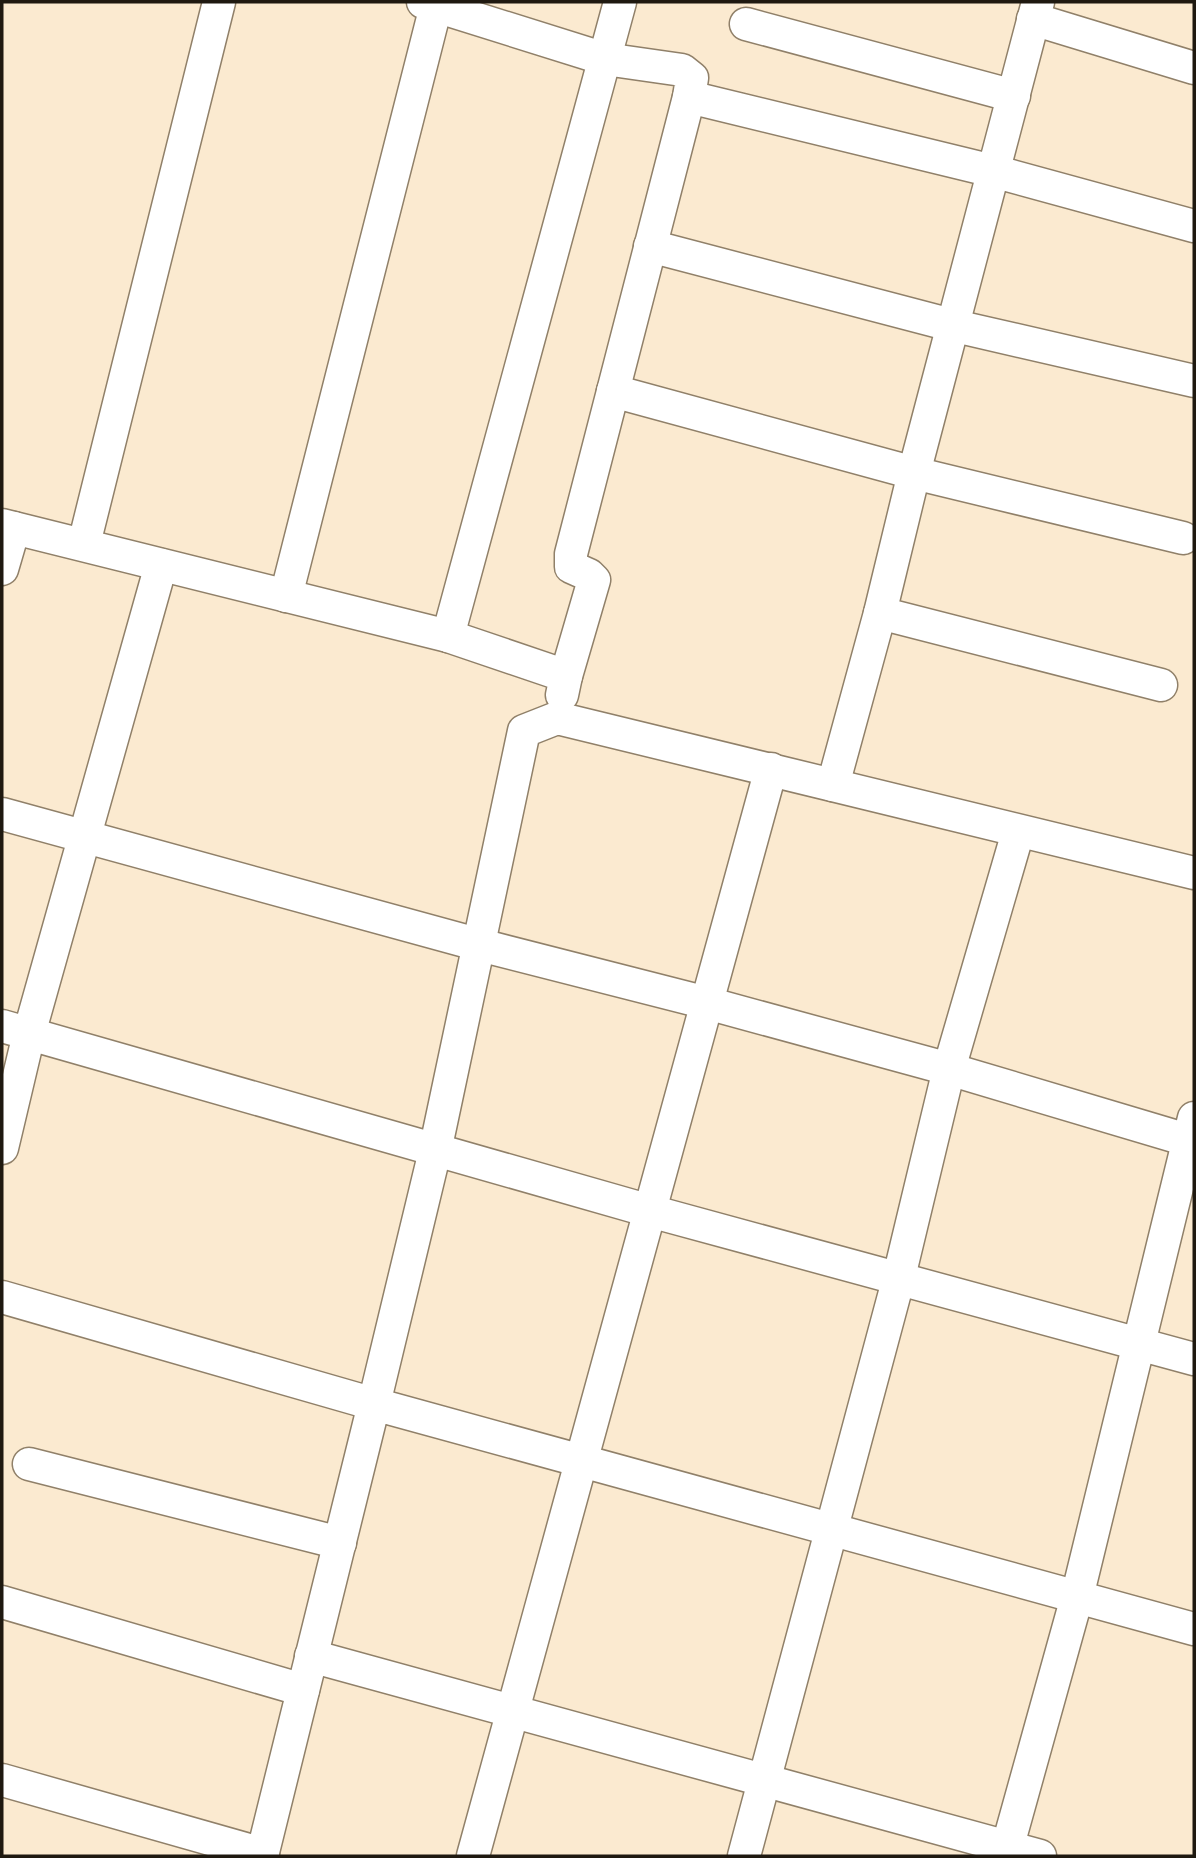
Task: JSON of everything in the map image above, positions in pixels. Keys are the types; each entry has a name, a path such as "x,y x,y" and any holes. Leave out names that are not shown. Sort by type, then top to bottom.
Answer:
{"street":[{"path":"84,544 219,2"},
{"path":"448,636 620,2"},
{"path":"286,596 432,3 605,59 682,70 692,78 689,97 571,554 571,568 589,575 594,580 566,676 557,718"},
{"path":"833,785 1035,10 1194,68"},
{"path":"746,24 1014,96"},
{"path":"689,97 993,171 1194,226"},
{"path":"650,246 953,325 1194,381"},
{"path":"613,391 915,472 1183,538"},
{"path":"2,569 8,526 448,636 566,676"},
{"path":"2,1148 15,1030 84,836 160,565"},
{"path":"880,613 1161,685"},
{"path":"2,1780 262,1855 435,1151 524,731 557,718 1194,873"},
{"path":"472,1856 771,769"},
{"path":"2,814 480,945 707,1003 1192,1134 1077,1597 1006,1852"},
{"path":"744,1856 898,1281 949,1069 1018,832"},
{"path":"15,1030 898,1281 1194,1359"},
{"path":"2,1297 374,1404 1194,1629"},
{"path":"29,1464 340,1543"},
{"path":"2,1602 303,1690"},
{"path":"311,1657 765,1780 1006,1852 1040,1856"}]}
